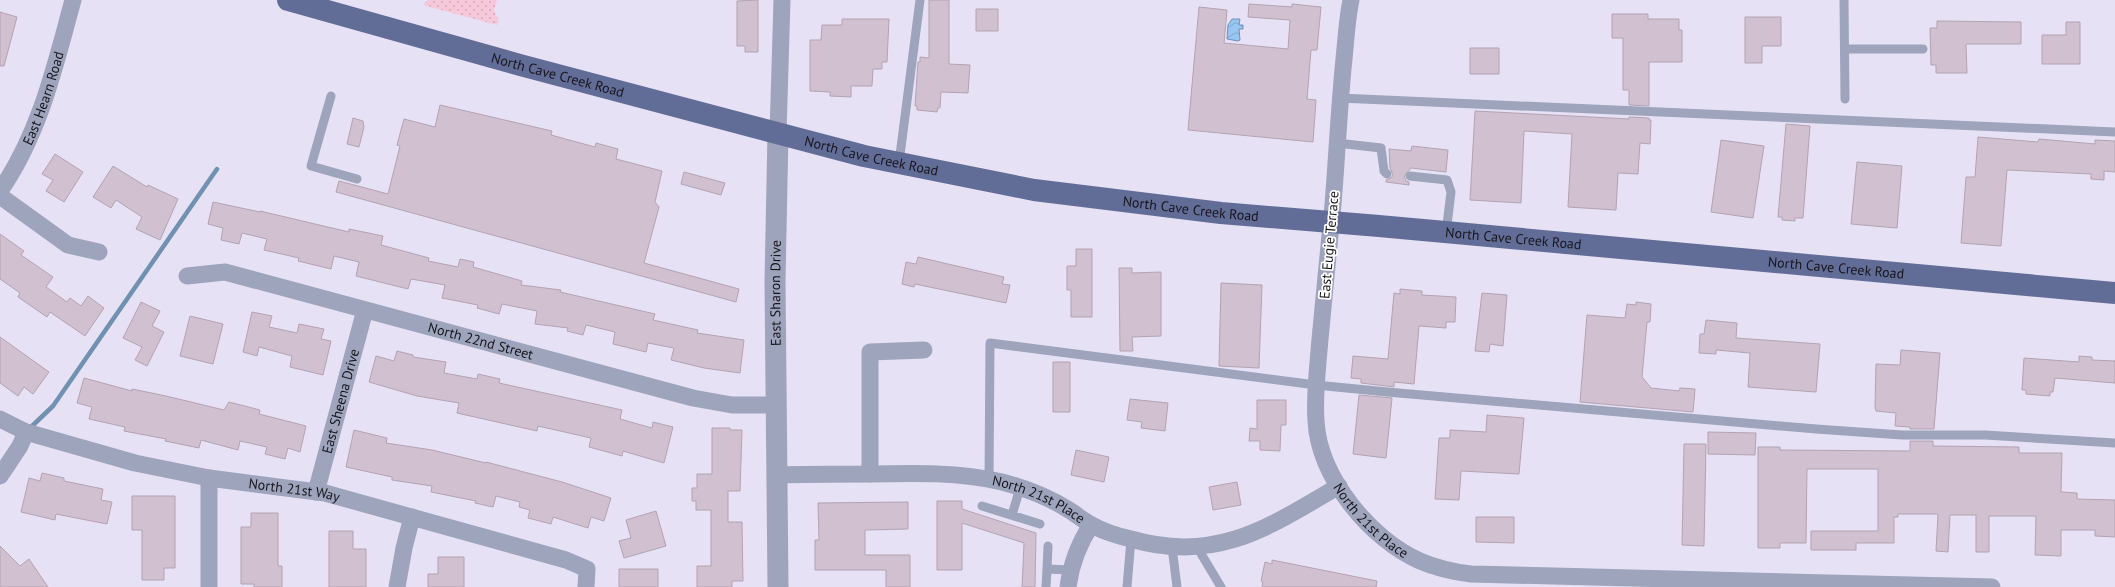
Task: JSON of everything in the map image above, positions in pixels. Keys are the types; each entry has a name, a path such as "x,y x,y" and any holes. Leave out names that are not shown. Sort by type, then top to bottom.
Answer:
{"main road":[{"name":"North Cave Creek Road","path":"288,0 520,65 899,163 1059,194 1221,213 2115,293"}],"street":[{"name":"East Hearn Road","path":"0,191 10,176 45,104 73,0"},
{"name":"East Sharon Drive","path":"778,587 775,281 782,0"},
{"name":"East Eugie Terrace","path":"1339,486 1322,451 1316,422 1316,385 1331,222 1340,98 1352,0"},
{"path":"0,196 68,245 99,252"},
{"name":"North 22nd Street","path":"187,276 225,272 694,398 732,405 776,404"},
{"name":"East Sheena Drive","path":"316,492 365,310"},
{"path":"870,474 870,352 924,350"},
{"name":"North 21st Way","path":"0,419 26,432 135,463 210,478 316,492 566,560 587,569 586,587"},
{"path":"0,476 20,446 26,432"},
{"name":"North 21st Place","path":"777,474 920,473 965,475 1020,488 1068,509 1091,525 1156,547 1197,547 1218,545 1248,536 1282,519 1339,486 1362,519 1395,546 1419,561 1444,569 1471,574 1691,583 1992,587"},
{"path":"209,587 210,478"},
{"path":"397,587 404,548 412,517"},
{"path":"1070,579 1080,542 1091,525"}],"lane":[{"path":"899,163 920,0"},
{"path":"1844,0 1845,99"},
{"path":"1845,49 1923,49"},
{"path":"331,96 311,166 357,179"},
{"path":"1340,98 2115,132"},
{"path":"1337,143 1381,148 1384,171 1387,174"},
{"path":"1410,176 1447,180 1451,192 1446,233"},
{"path":"989,480 990,343 1316,385 1816,429 1902,435 1985,435 2115,443"},
{"path":"1012,515 1020,488"},
{"path":"982,506 1040,524"},
{"path":"1127,587 1131,539"},
{"path":"1046,587 1048,546"},
{"path":"1172,547 1177,587"},
{"path":"1197,547 1221,587"},
{"path":"1047,569 1070,579"}],"shaded area":[{"path":"428,0 497,0 494,10 499,21 497,25 423,5"}],"water":[{"path":"1232,19 1240,19 1239,25 1243,25 1243,29 1239,29 1240,40 1238,41 1227,39 1228,25"}],"building":[{"path":"758,0 758,52 745,52 745,46 737,46 737,1"},
{"path":"929,0 949,0 949,64 970,65 968,93 941,92 940,108 938,108 937,112 917,110 917,106 915,106 918,62 920,62 920,57 929,58"},
{"path":"1249,4 1292,7 1292,4 1321,7 1317,50 1311,50 1307,99 1316,100 1313,142 1188,130 1199,7 1227,10 1224,43 1288,49 1290,20 1248,17"},
{"path":"976,9 998,9 998,31 976,31"},
{"path":"0,12 17,17 4,66 0,66"},
{"path":"1612,14 1648,14 1648,19 1679,19 1679,30 1682,30 1682,62 1649,62 1649,106 1629,105 1629,90 1623,90 1623,38 1612,38"},
{"path":"1745,17 1781,17 1781,46 1762,46 1762,63 1745,63"},
{"path":"842,19 889,19 887,62 882,62 882,69 873,69 872,86 851,86 851,97 830,96 830,92 810,91 810,40 821,40 822,25 842,25"},
{"path":"1937,21 2021,22 2021,44 1966,44 1967,73 1936,73 1936,65 1931,65 1930,28 1937,28"},
{"path":"2066,22 2080,22 2080,64 2042,64 2042,35 2066,35"},
{"path":"1470,48 1499,48 1499,74 1470,74"},
{"path":"440,105 552,131 551,135 595,147 596,143 618,149 616,159 662,171 655,202 659,207 644,263 739,289 736,302 336,192 339,181 388,194 400,146 397,145 404,119 435,127"},
{"path":"1475,111 1629,119 1629,117 1649,118 1649,120 1651,120 1650,144 1640,143 1638,174 1618,173 1616,210 1568,207 1572,134 1524,131 1521,203 1470,200"},
{"path":"353,118 363,121 364,127 359,147 347,144"},
{"path":"1786,124 1810,126 1803,218 1795,218 1795,221 1782,220 1782,217 1778,217"},
{"path":"1978,137 2038,142 2039,139 2095,144 2095,140 2115,141 2115,172 2104,171 2104,180 2091,179 2091,174 2007,170 2001,246 1961,243 1966,177 1975,177"},
{"path":"1721,140 1764,146 1753,218 1711,212"},
{"path":"1412,146 1448,150 1446,172 1411,168 1404,176 1406,181 1409,182 1409,185 1386,182 1386,180 1391,178 1393,175 1390,168 1389,149 1411,151"},
{"path":"55,154 83,172 64,202 46,191 53,180 42,174"},
{"path":"1857,162 1902,166 1897,228 1851,224"},
{"path":"113,166 147,187 148,185 178,199 160,240 136,229 142,217 116,200 111,208 93,197"},
{"path":"684,172 725,183 721,195 681,184"},
{"path":"213,202 260,211 349,232 349,229 383,236 381,245 429,258 428,261 458,267 460,259 474,262 473,267 522,281 521,285 561,290 560,292 655,314 653,320 698,330 697,333 744,340 740,373 704,368 671,360 674,348 648,343 646,352 613,344 615,332 586,325 583,335 567,331 568,328 535,324 537,311 502,304 499,314 477,308 478,305 442,298 445,285 411,279 408,289 356,276 359,262 334,256 331,269 298,261 299,258 264,250 267,239 242,233 239,244 221,240 223,228 208,224"},
{"path":"0,234 24,251 21,255 53,277 46,287 67,302 70,298 81,306 88,296 104,308 85,336 50,312 47,317 18,297 20,293 0,279"},
{"path":"1076,249 1092,249 1092,317 1071,317 1071,290 1067,290 1067,266 1076,266"},
{"path":"918,257 1004,277 1002,284 1010,285 1006,303 915,284 914,287 902,284 906,262 916,264"},
{"path":"1119,268 1132,268 1132,273 1161,272 1161,336 1132,337 1133,351 1120,351"},
{"path":"1221,283 1262,285 1259,368 1219,366"},
{"path":"1400,289 1422,291 1422,295 1456,297 1455,322 1446,322 1446,328 1419,326 1414,384 1394,382 1394,387 1361,383 1361,379 1351,378 1353,356 1388,359 1394,293 1400,294"},
{"path":"1482,293 1507,295 1503,346 1490,344 1489,352 1475,351"},
{"path":"141,302 160,311 152,326 164,332 147,366 135,360 142,347 123,338"},
{"path":"1636,302 1651,304 1650,322 1647,322 1642,377 1651,388 1679,391 1680,388 1695,389 1693,412 1580,402 1587,315 1625,318 1627,304 1636,305"},
{"path":"252,312 272,316 269,327 297,333 299,324 324,329 321,339 331,341 323,375 290,367 292,356 259,347 257,356 243,352"},
{"path":"190,316 223,324 213,364 180,356"},
{"path":"1706,320 1737,323 1736,338 1820,344 1816,392 1748,387 1750,353 1716,350 1716,354 1699,353 1700,334 1704,334"},
{"path":"0,337 49,372 33,394 24,387 18,396 0,383"},
{"path":"1901,350 1940,353 1934,429 1910,429 1910,427 1895,426 1896,413 1876,411 1876,364 1900,365"},
{"path":"397,351 413,355 413,357 446,362 444,373 477,379 478,374 500,379 499,383 622,410 620,419 652,428 653,422 673,427 664,463 623,451 622,456 589,447 591,438 538,426 537,431 457,413 459,403 417,396 369,382 376,356 394,361"},
{"path":"2079,356 2092,357 2092,360 2115,361 2115,383 2055,378 2053,392 2050,392 2050,396 2026,394 2026,390 2022,390 2024,358 2079,362"},
{"path":"1053,362 1070,362 1070,412 1053,412"},
{"path":"84,378 132,391 132,389 224,410 229,402 260,410 259,414 306,426 300,452 288,448 285,459 265,454 267,447 240,441 238,450 201,440 199,448 165,441 166,439 124,431 125,427 89,419 92,407 77,403"},
{"path":"1359,395 1392,398 1386,458 1353,454"},
{"path":"1130,399 1168,403 1165,431 1141,428 1142,422 1127,420"},
{"path":"1257,400 1286,400 1286,425 1281,425 1280,451 1260,450 1260,441 1249,441 1250,428 1257,429"},
{"path":"1487,415 1524,418 1519,474 1461,471 1459,500 1435,499 1439,438 1450,438 1450,430 1486,432"},
{"path":"712,428 742,430 740,491 728,491 728,522 742,522 743,581 732,581 732,587 697,587 697,566 711,566 711,510 696,510 696,501 692,501 692,488 697,488 697,474 712,474"},
{"path":"354,430 387,438 386,443 432,450 486,462 562,482 611,498 604,521 591,517 588,528 553,517 551,524 528,518 530,510 519,507 520,502 496,496 493,507 475,503 476,501 431,492 432,486 392,480 392,477 346,467"},
{"path":"1708,432 1756,433 1755,455 1708,454"},
{"path":"1910,441 1933,441 1933,446 2019,447 2019,453 2062,453 2061,492 2077,493 2077,499 2115,500 2115,537 2095,536 2095,530 2061,530 2061,556 2035,555 2036,516 1989,516 1989,552 1976,552 1976,515 1950,515 1948,552 1936,551 1938,514 1898,514 1898,517 1894,517 1894,543 1856,543 1856,550 1811,550 1811,531 1878,531 1878,469 1807,469 1806,543 1780,543 1780,548 1758,548 1758,447 1780,447 1780,450 1910,451"},
{"path":"1684,444 1706,444 1704,546 1682,545"},
{"path":"1076,450 1109,457 1104,482 1071,475"},
{"path":"42,473 64,478 64,481 103,489 101,500 112,502 107,524 56,514 55,520 21,512 29,478 40,481"},
{"path":"1237,482 1241,505 1213,510 1209,487"},
{"path":"132,496 175,496 175,568 164,568 164,580 142,580 142,530 132,530"},
{"path":"937,501 962,501 962,509 1036,533 1035,587 1022,587 1024,543 962,523 962,570 937,570"},
{"path":"908,502 908,529 865,530 865,555 910,555 910,587 886,587 886,570 815,570 815,540 819,540 818,503"},
{"path":"656,511 666,546 624,558 619,541 631,538 626,520"},
{"path":"251,513 278,513 278,566 282,566 282,587 254,587 254,584 241,584 241,527 251,527"},
{"path":"1476,517 1514,517 1514,543 1476,542"},
{"path":"329,531 353,531 353,549 366,549 366,587 329,587"},
{"path":"0,546 20,566 29,559 48,587 0,587"},
{"path":"438,557 464,557 464,587 428,587 428,574 438,574"},
{"path":"1272,560 1377,581 1376,587 1262,587 1263,582 1261,581 1265,562 1272,564"},
{"path":"619,569 658,569 658,587 619,587"}],"waterway":[{"path":"30,428 53,406 217,169"}]}
